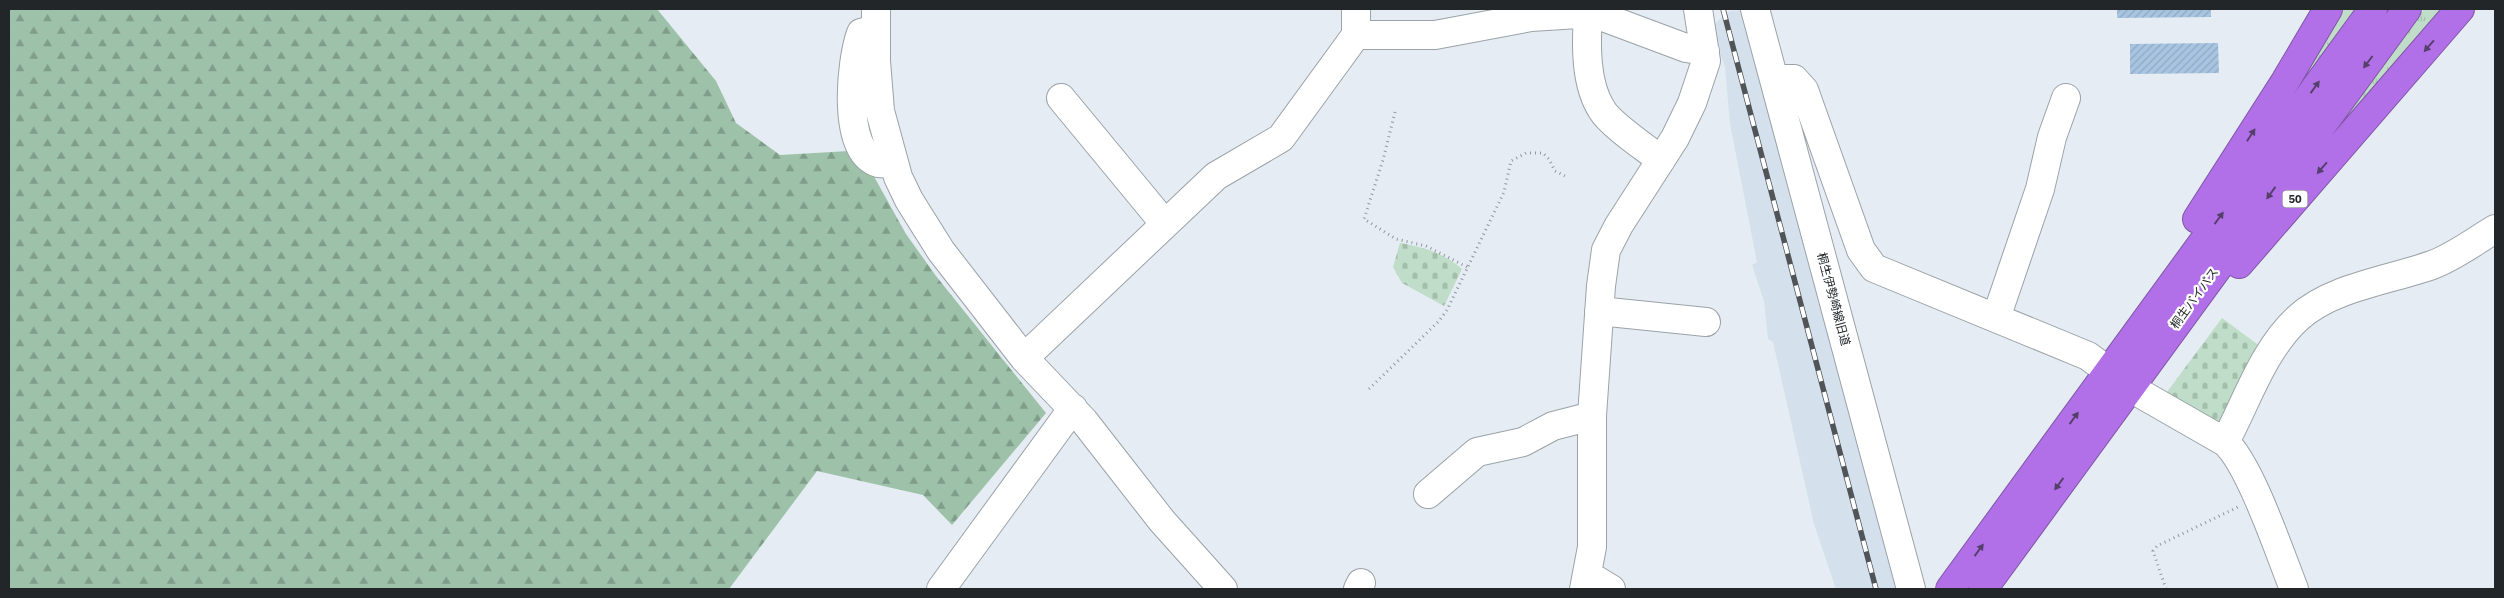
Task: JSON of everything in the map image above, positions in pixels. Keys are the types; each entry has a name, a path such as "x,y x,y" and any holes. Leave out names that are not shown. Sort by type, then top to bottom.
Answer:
{"highway":[{"name":"50","path":"2118,379 2133,313 2286,80 2328,9"},
{"name":"桐生バイパス","path":"1983,589 2118,379 2373,9"},
{"name":"桐生バイパス","path":"1950,589 2118,379 2407,9"},
{"name":"50","path":"2118,379 2171,355 2236,267 2460,9"}],"street":[{"name":"桐生伊勢崎線旧道","path":"1755,9 1912,589"},
{"path":"1610,589 1586,582 1592,547 1592,416 1604,261 1610,240 1661,160 1692,103 1704,71 1706,13"},
{"path":"1024,358 1221,172 1281,138 1356,22 1435,35 1551,14 1588,14 1630,26 1686,48 1705,51"},
{"path":"1588,14 1588,58 1594,94 1602,110 1661,160"},
{"path":"875,19 877,87 885,132 894,164 909,200 941,251 1024,358 1073,408 1162,521 1223,589"},
{"path":"1775,79 1794,79 1804,90 1861,250 1867,261 1883,273 2088,356 2118,379 2225,442 2233,450 2256,498 2294,589"},
{"path":"1061,98 1165,224"},
{"path":"1996,318 2040,189 2052,137 2066,98"},
{"path":"2225,442 2265,362 2278,341 2298,318 2324,301 2434,264 2495,229"},
{"path":"1599,311 1706,322"},
{"path":"941,589 1073,408"},
{"path":"1428,494 1477,452 1523,442 1553,426 1592,416"}],"path":[{"path":"1395,112 1383,160 1364,219 1396,240 1426,246 1467,266"},
{"path":"1369,389 1439,321 1446,310 1504,192 1512,161 1515,157 1526,153 1543,153 1549,159 1555,171 1567,176"},
{"path":"2166,589 2154,551 2157,546 2256,498"}],"shaded area":[{"path":"1742,10 1896,589 1836,589 1814,524 1773,342 1768,339 1764,301 1752,265 1757,262 1730,124 1725,67 1712,30 1715,23 1730,11"}],"green space":[{"path":"9,9 657,9 716,81 736,123 780,155 849,151 867,164 906,234 936,276 1046,413 952,525 923,495 817,471 729,589 9,589"},
{"path":"2338,9 2359,9 2236,175"},
{"path":"2424,9 2454,9 2280,208"},
{"path":"1400,243 1433,252 1455,263 1462,269 1444,306 1402,283 1393,267"},
{"path":"2222,318 2265,350 2223,426 2164,396"}],"building":[{"path":"2117,9 2211,9 2211,17 2117,18"},
{"path":"2218,43 2219,73 2130,74 2130,44"}],"railway":[{"path":"1723,9 1876,589"}]}
